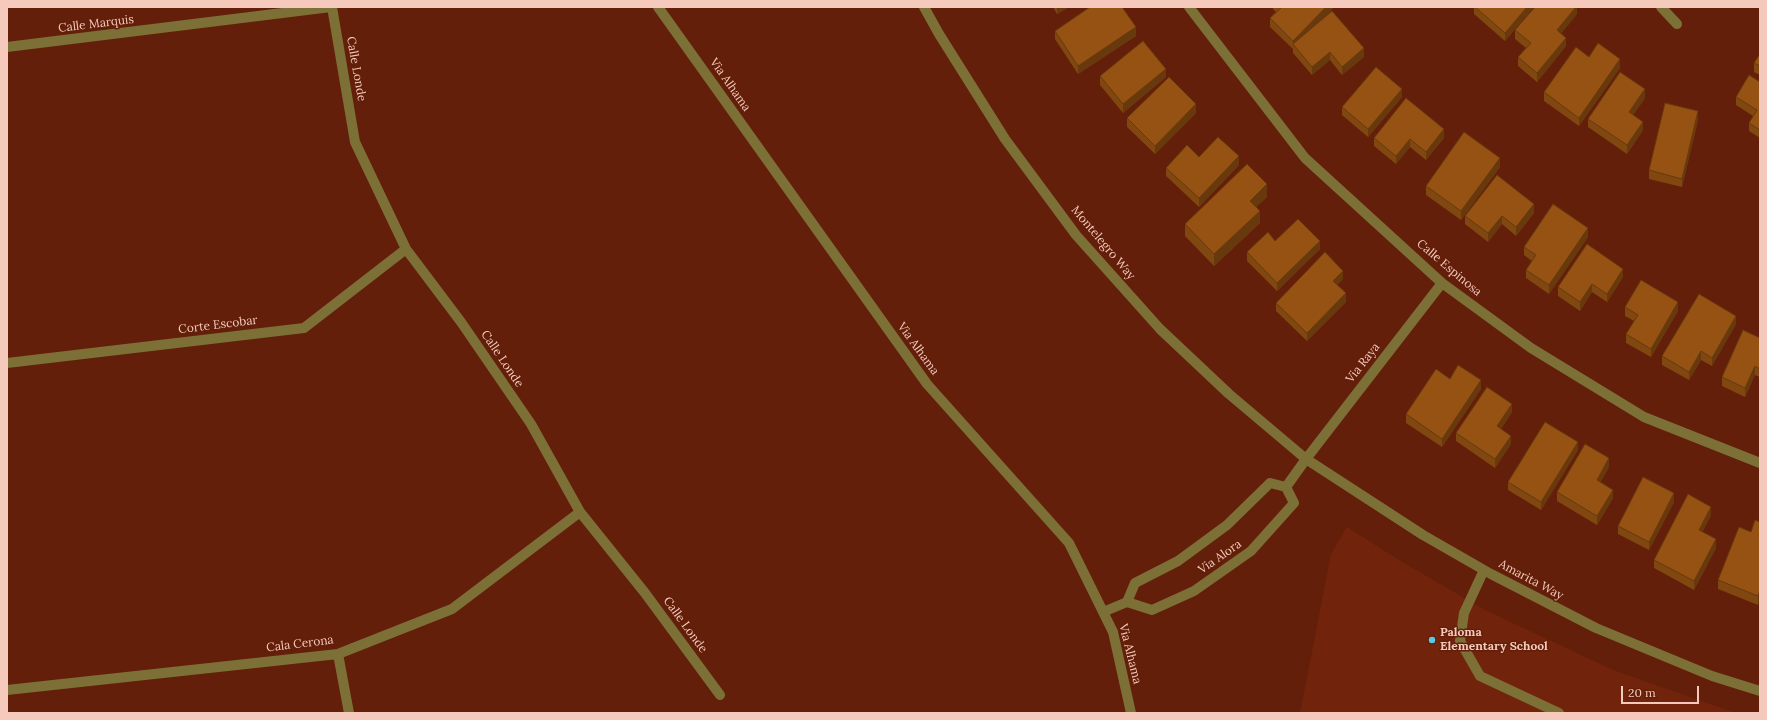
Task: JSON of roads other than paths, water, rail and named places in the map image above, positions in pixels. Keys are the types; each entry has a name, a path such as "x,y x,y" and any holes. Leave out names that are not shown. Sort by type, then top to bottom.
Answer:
{"street":[{"name":"Calle Marquis","path":"7,47 332,7"},
{"name":"Calle Londe","path":"332,7 355,142 406,249 461,322 530,424 580,512 645,593 720,695"},
{"name":"Via Alhama","path":"658,7 927,384 1069,543 1113,632 1131,713"},
{"name":"Montelegro Way","path":"924,7 939,34 1005,139 1076,235 1160,329 1229,394 1306,459"},
{"name":"Calle Espinosa","path":"1189,7 1305,158 1442,283 1531,348 1644,417 1760,463"},
{"path":"1661,7 1677,24"},
{"name":"Corte Escobar","path":"7,362 304,328 406,249"},
{"name":"Via Raya","path":"1306,459 1442,283"},
{"path":"1286,486 1306,459"},
{"name":"Amarita Way","path":"1306,459 1423,534 1484,570 1596,628 1712,676 1760,691"},
{"name":"Via Alora","path":"1270,484 1286,486 1294,503 1251,551 1194,591 1152,610 1127,602 1135,583 1178,560 1227,525 1270,484"},
{"name":"Cala Cerona","path":"7,690 338,654 452,609 580,512"},
{"path":"1484,570 1464,613 1460,641 1480,676 1558,713"},
{"path":"1103,612 1127,602"},
{"path":"338,654 349,713"}],"place":[{"name":"Paloma Elementary School","path":"1432,640"}]}
